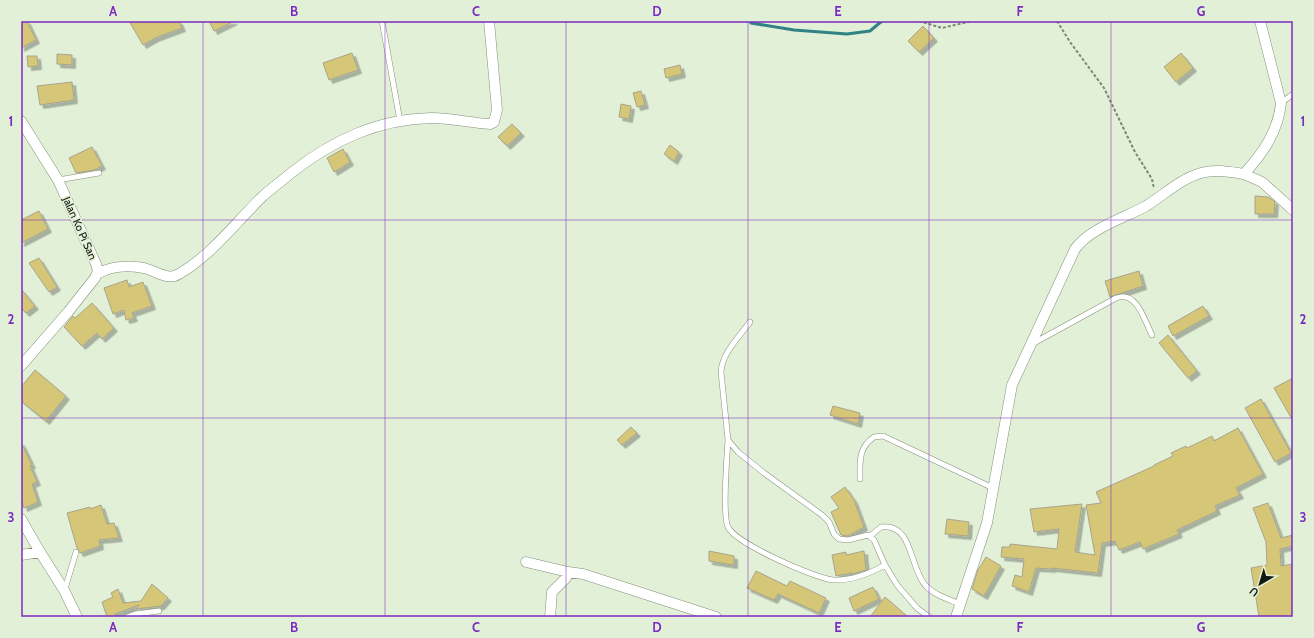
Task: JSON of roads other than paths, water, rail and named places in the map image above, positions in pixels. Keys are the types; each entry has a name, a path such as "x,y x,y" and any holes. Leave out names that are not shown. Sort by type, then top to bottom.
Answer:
{"street":[{"path":"97,274 113,268 130,266 147,269 168,277 175,276 210,252 263,196 314,156 359,132 387,123 433,118 484,123 494,122 498,110 489,21"},
{"path":"1244,174 1267,145 1279,115 1281,103 1260,21"},
{"name":"Jalan Ko Pi San","path":"21,121 58,180 96,264 97,274 68,312 21,366"},
{"path":"956,617 987,523 1010,391 1029,346 1079,243 1150,203 1178,184 1202,173 1215,171 1244,174 1262,182 1293,210"},
{"path":"21,519 64,590 77,617"},
{"path":"21,555 40,552"},
{"path":"526,562 583,574 716,617"},
{"path":"550,617 552,592 566,578 568,572"}],"lane":[{"path":"382,21 400,121"},
{"path":"1281,103 1293,94"},
{"path":"58,180 99,173"},
{"path":"1029,346 1116,298 1123,296 1128,297 1135,302 1152,335"},
{"path":"750,322 728,352 722,363 721,372 728,440 725,520 732,534 778,559 822,578 834,580 854,578 872,573 885,566"},
{"path":"860,479 860,456 862,450 874,437 883,436 994,489"},
{"path":"728,440 738,452 759,469 826,518 834,534 839,539 844,540 862,535 870,536 874,540 885,566 903,594 917,608 929,617"},
{"path":"870,536 881,527 894,527 900,531 908,544 915,568 926,586 942,597 960,604"},
{"path":"64,590 76,552"},
{"path":"127,617 135,614 159,610"}],"waterway":[{"path":"751,23 794,30 847,34 870,31 882,21"}]}
